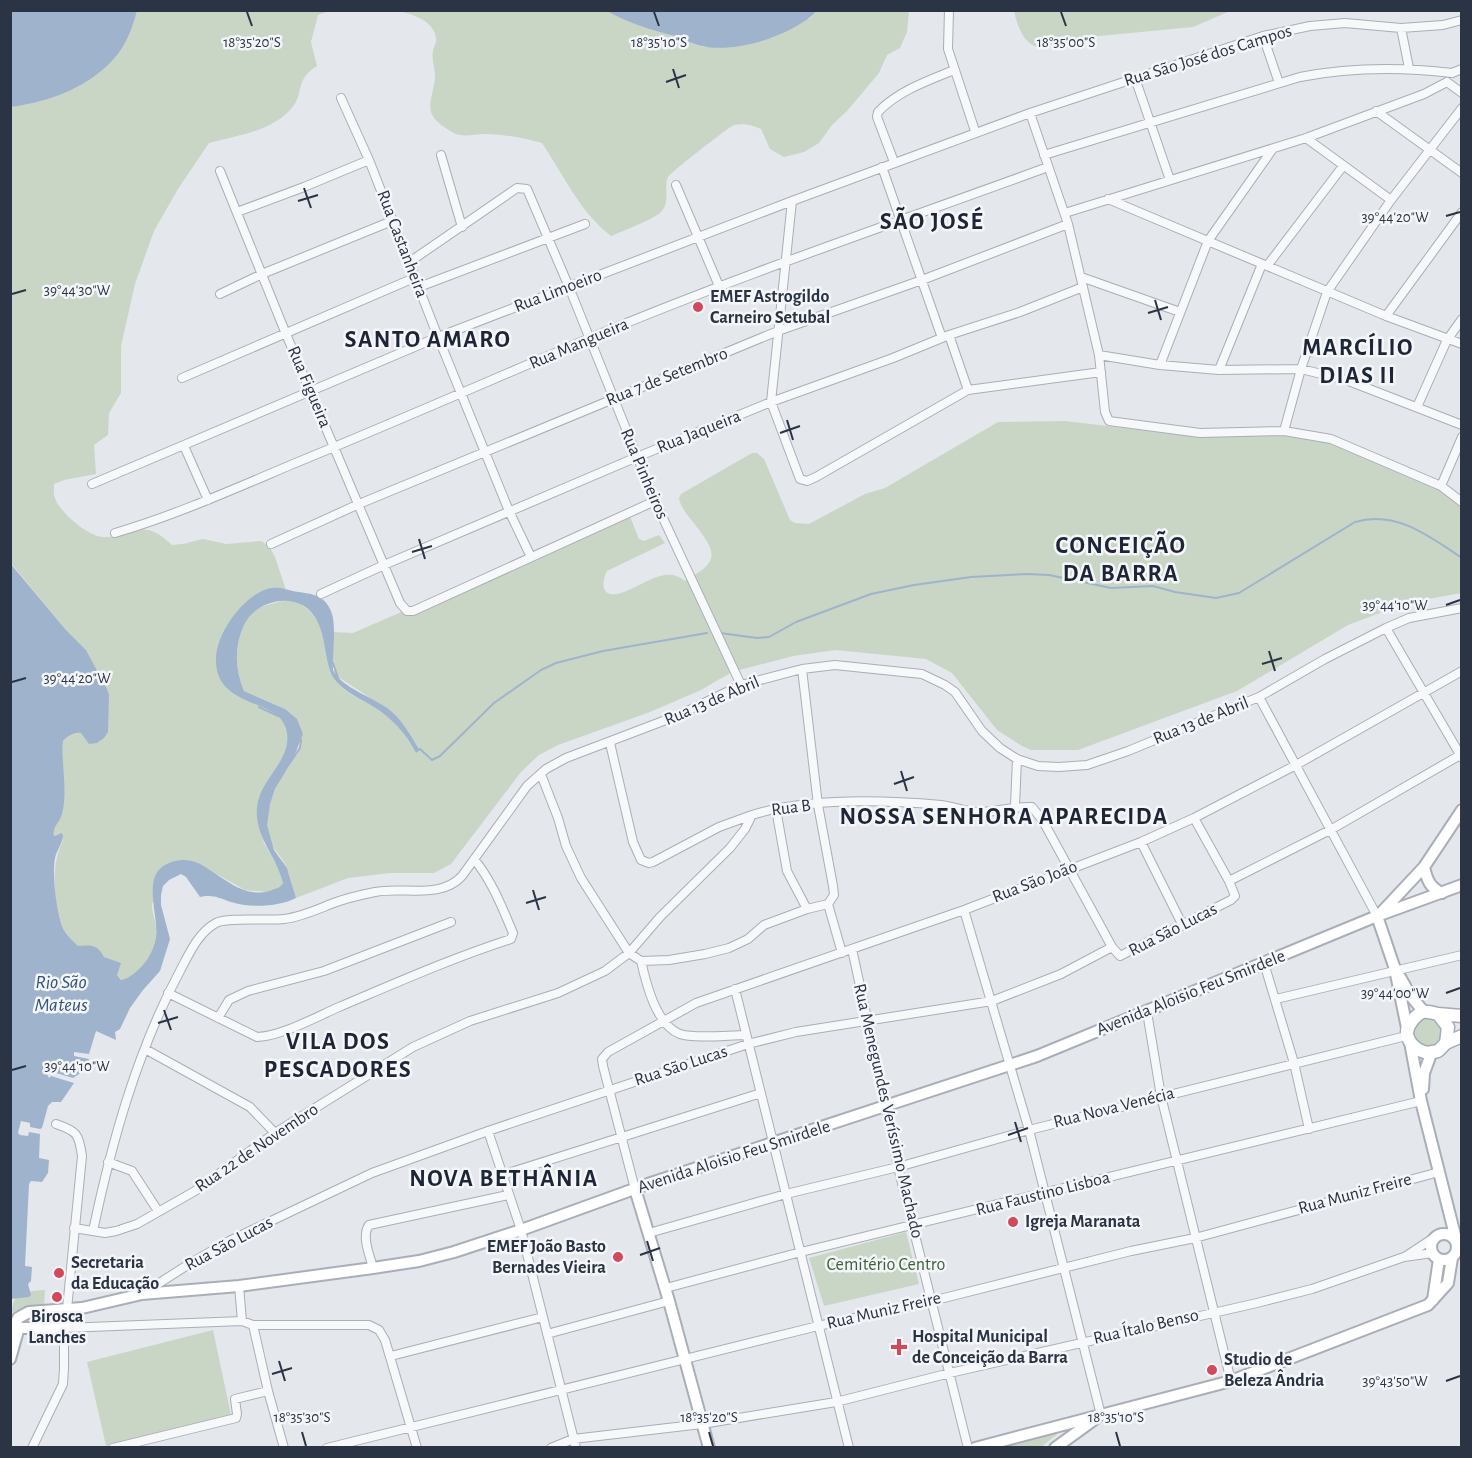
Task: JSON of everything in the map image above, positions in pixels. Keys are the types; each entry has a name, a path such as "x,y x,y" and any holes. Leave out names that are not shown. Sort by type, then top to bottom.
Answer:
{"main road":[{"path":"1461,1016 1424,1012 1415,1018 1408,1035 1419,1051 1431,1054 1461,1036"},
{"path":"1438,1014 1448,1027 1446,1043"}],"street":[{"path":"949,10 947,39 954,70 975,131"},
{"name":"Rua São José dos Campos","path":"1030,112 1263,36 1310,26 1344,23 1401,28 1443,25 1461,20"},
{"path":"1401,28 1409,68"},
{"path":"1263,36 1279,83"},
{"path":"1044,155 1279,83 1334,71 1409,68 1452,73 1461,69"},
{"path":"894,162 878,112 889,101 912,88 954,70"},
{"path":"1065,213 1306,138 1424,94 1448,82 1452,73"},
{"path":"1135,78 1170,180"},
{"path":"1448,82 1461,93"},
{"name":"Rua Castanheira","path":"341,98 369,160 485,452 531,557"},
{"path":"1284,432 1301,369 1327,292 1391,200 1461,108"},
{"path":"1376,111 1461,173"},
{"path":"1030,112 1068,224 1099,355 1105,412 1109,421 1200,433 1309,434 1347,444 1441,486 1461,502"},
{"name":"Rua Limoeiro","path":"93,484 438,337 1030,112"},
{"path":"1306,138 1391,200"},
{"path":"1160,365 1208,241 1272,149"},
{"path":"408,263 462,227 441,155"},
{"path":"237,212 369,160"},
{"path":"1219,370 1265,265 1343,166"},
{"path":"882,167 922,280 968,390"},
{"name":"Rua Mangueira","path":"115,533 152,522 208,500 590,338 719,286 1048,167"},
{"name":"Rua Figueira","path":"220,171 310,391 400,603 406,611 413,611 531,557"},
{"path":"676,185 719,286"},
{"name":"Rua Pinheiros","path":"462,227 518,188 525,187 529,192 655,501 741,685"},
{"path":"1108,199 1327,292 1461,344"},
{"path":"792,201 771,402 800,479 807,481 816,477 968,390 1101,372"},
{"path":"1386,316 1461,212"},
{"path":"220,294 262,274 392,221"},
{"path":"419,287 585,224"},
{"name":"Rua 7 de Setembro","path":"271,544 359,504 778,331 922,280 1068,224"},
{"path":"1081,277 1180,312"},
{"path":"182,378 414,278"},
{"name":"Rua Jaqueira","path":"321,594 510,511 771,402 893,358 946,336 1020,312 1083,286"},
{"path":"1417,407 1447,339 1461,319"},
{"path":"1099,355 1160,365 1219,370 1301,369 1346,380 1461,425"},
{"path":"1441,486 1461,436"},
{"path":"184,446 208,500"},
{"path":"531,557 655,501"},
{"name":"Rua 13 de Abril","path":"93,1231 108,1162 131,1087 168,993 202,934 224,920 269,921 298,917 351,897 377,891 436,890 457,881 519,797 537,777 566,758 679,715 741,685 802,669 835,665 922,674 955,693 982,731 1000,748 1017,759 1038,766 1087,765 1128,751 1259,697 1325,659 1386,628 1410,618 1461,608"},
{"path":"1386,628 1461,756"},
{"path":"641,962 669,960 729,948 748,939 764,925 828,904 834,895 819,804 802,669"},
{"name":"Rua São João","path":"610,1090 603,1066 604,1055 696,1003 963,910 1141,842 1194,818 1296,765 1461,671"},
{"path":"975,1448 1231,1381 1428,1305 1448,1283 1452,1258 1457,1251 1459,1236 1439,1172 1421,1101 1395,969 1377,916 1259,697"},
{"path":"610,742 633,842 641,860 653,862 719,827 752,815"},
{"name":"Rua São Lucas","path":"142,1294 230,1241 372,1173 488,1131 748,1044 796,1032 992,1001 1060,974 1112,947 1118,955 1124,956 1231,900 1235,896 1229,881 1332,829 1461,756"},
{"path":"1017,759 1015,806 1035,809 1112,947"},
{"path":"537,777 542,777 566,846 581,878 629,953 641,962 650,996 664,1022 680,1034 746,1035"},
{"name":"Rua B","path":"629,953 660,916 730,849 745,830 752,815 776,809 857,802 938,805 981,813 1015,806"},
{"path":"776,809 787,871 807,909"},
{"path":"1377,916 1424,867 1461,810"},
{"path":"1194,818 1229,881"},
{"path":"1141,842 1183,926"},
{"path":"168,993 257,1037 269,1035 513,937 495,890 474,859"},
{"path":"1424,867 1430,885 1434,890 1442,893"},
{"name":"Avenida Aloisio Feu Smirdele","path":"15,1327 29,1312 100,1305 142,1294 238,1286 419,1261 521,1230 635,1189 1011,1065 1147,1012 1377,916 1461,885"},
{"path":"828,904 842,953"},
{"path":"963,910 1029,1130 1101,1415"},
{"path":"218,1018 229,1000 248,991 324,971 451,922"},
{"name":"Rua Menegundes Veríssimo Machado","path":"852,949 898,1167 968,1448"},
{"name":"Rua 22 de Novembro","path":"74,1227 105,1233 137,1224 195,1191 274,1133 413,1047 470,1021 558,993 605,971 629,953"},
{"path":"1276,999 1461,955"},
{"path":"1264,963 1294,1063 1309,1129"},
{"path":"1395,969 1410,995 1424,1012"},
{"path":"735,989 849,1448"},
{"path":"1147,1012 1161,1096 1231,1381"},
{"name":"Rua Nova Venécia","path":"649,1233 786,1194 898,1167 1029,1130 1408,1035"},
{"path":"145,1049 250,1107 274,1133"},
{"path":"1421,1101 1424,1073 1431,1054"},
{"path":"610,1090 635,1189 666,1288 709,1448"},
{"path":"502,1175 761,1093"},
{"name":"Rua Faustino Lisboa","path":"666,1288 801,1252 1421,1101"},
{"path":"32,1448 63,1384 64,1328 82,1156 80,1139 74,1131 57,1124"},
{"path":"488,1131 521,1230 575,1443"},
{"path":"108,1162 132,1171 158,1211"},
{"name":"Rua Muniz Freire","path":"327,1448 818,1326 1195,1238 1439,1172"},
{"path":"373,1268 365,1234 369,1225 508,1195"},
{"path":"1433,1300 1436,1256 1431,1245 1439,1236 1448,1203"},
{"path":"1404,1257 1439,1236 1459,1236"},
{"path":"1436,1256 1443,1261 1452,1258"},
{"name":"Rua Ítalo Benso","path":"550,1448 836,1402 950,1372 1312,1289 1404,1257 1436,1256"},
{"path":"238,1286 242,1321"},
{"path":"547,1334 669,1301"},
{"path":"391,1356 543,1317"},
{"path":"10,1359 15,1327 64,1328 242,1321 253,1325 369,1325 375,1327 385,1340 417,1448"},
{"path":"253,1325 284,1448"},
{"path":"114,1448 236,1418 235,1400 268,1391"},
{"path":"1055,1448 1101,1415"}],"green space":[{"path":"1014,10 1230,11 1193,27 1089,37 1038,47 1025,38"},
{"path":"137,11 329,11 318,15 311,42 317,66 305,76 298,98 291,109 264,128 209,143 178,189 154,231 135,284 121,346 121,393 109,413 108,435 94,445 96,474 54,484 54,496 62,510 83,528 97,536 114,536 145,530 161,536 172,545 203,539 226,544 261,541 269,546 275,557 286,590 273,587 261,592 216,660 221,680 265,709 277,714 284,723 289,740 287,750 262,791 260,827 264,843 281,874 283,883 281,887 267,892 245,890 197,863 178,860 153,901 156,933 150,955 135,974 122,980 117,975 111,960 87,947 78,946 65,932 58,913 54,881 63,840 59,834 54,836 53,829 62,815 63,741 70,735 81,732 109,695 86,650 66,630 11,563 10,107 40,101 70,91 96,75 118,54"},
{"path":"398,11 607,11 704,47 810,18 817,11 909,11 907,32 900,48 887,55 879,73 832,125 819,143 804,152 784,157 770,149 761,129 748,125 734,125 668,177 666,204 658,215 611,236 581,205 542,143 502,135 456,134 436,120 430,109 435,79 433,49 436,40 434,32 422,19"},
{"path":"1066,421 1188,436 1260,433 1301,435 1332,441 1434,486 1461,507 1461,593 1406,603 1348,625 1237,691 1078,750 1031,750 1022,746 997,730 952,673 926,659 835,650 793,656 732,672 701,690 650,712 558,745 539,755 521,772 451,864 434,873 390,873 348,878 296,898 286,866 269,839 267,822 268,810 277,786 301,743 285,709 244,691 237,667 237,650 241,633 246,620 256,610 270,604 294,601 313,614 321,630 331,673 336,680 346,691 380,710 403,733 416,753 420,749 392,712 335,675 332,654 333,632 353,633 524,559 627,509 639,539 644,541 659,535 665,543 607,571 603,583 605,590 611,594 625,592 660,576 677,576 685,581 703,569 711,557 706,540 681,506 679,498 681,494 752,453 757,453 764,459 790,520 795,523 809,524 865,494 885,488 998,422"},
{"path":"1428,1018 1438,1023 1443,1033 1438,1043 1428,1048 1418,1043 1413,1033 1418,1023"},
{"name":"Cemitério Centro","path":"906,1232 919,1284 824,1306 809,1258"},
{"path":"45,1290 44,1307 29,1307 12,1312 15,1299 21,1293"},
{"path":"213,1330 231,1415 106,1446 87,1362"},
{"path":"1065,1428 1041,1447 995,1447"}],"water":[{"path":"10,11 137,11 122,49 96,75 70,91 41,101 11,107"},
{"path":"607,11 817,11 807,20 779,35 747,45 716,48 698,45 639,25"},
{"name":"Rio São Mateus","path":"10,563 66,630 86,650 109,695 108,732 104,738 97,743 89,744 81,733 78,733 63,741 64,805 55,827 54,836 62,833 63,836 55,858 54,882 59,916 65,932 78,946 94,946 104,957 121,963 117,975 121,980 131,976 140,968 153,949 156,928 153,887 159,869 167,864 178,860 198,863 233,885 251,892 272,890 283,883 262,837 257,818 257,807 265,785 287,746 284,724 278,716 268,710 234,694 218,674 216,659 217,649 227,626 251,598 261,591 277,588 321,598 333,617 333,670 343,682 391,711 403,724 420,750 416,753 408,739 387,716 336,681 329,667 321,630 312,613 304,606 295,602 275,602 257,610 249,617 241,633 237,650 237,666 244,691 285,709 297,719 303,734 293,759 275,789 267,825 274,850 287,868 296,898 273,905 255,906 238,904 212,896 200,897 186,877 181,874 163,886 161,905 170,939 160,971 130,1008 120,1029 115,1032 116,1040 96,1031 89,1054 74,1052 74,1056 89,1059 85,1070 73,1078 53,1072 47,1074 49,1078 51,1076 74,1083 61,1102 52,1102 48,1106 42,1128 30,1127 30,1123 21,1121 18,1133 28,1136 29,1132 40,1134 39,1158 49,1160 48,1173 42,1182 31,1181 29,1184 25,1266 32,1267 31,1281 28,1284 31,1295 11,1299"}],"waterway":[{"path":"720,633 757,638 769,637 796,622 871,594 971,577 1049,575 1111,588 1153,586 1216,598 1239,593 1355,522 1370,519 1384,519 1412,527 1462,558"},
{"path":"420,749 432,760 440,756 494,703 541,670 556,663 603,651 707,633"},
{"path":"333,663 338,678"},
{"path":"259,707 278,716"},
{"path":"289,764 300,748 301,740"}],"place":[{"name":"EMEF Astrogildo Carneiro Setubal","path":"698,307"},
{"name":"Igreja Maranata","path":"1013,1222"},
{"name":"EMEF João Basto Bernades Vieira","path":"618,1257"},
{"name":"Secretaria da Educação","path":"59,1273"},
{"name":"Birosca Lanches","path":"57,1297"},
{"name":"Hospital Municipal de Conceição da Barra","path":"899,1347"},
{"name":"Studio de Beleza Ândria","path":"1212,1370"}],"district":[{"name":"SÃO JOSÉ","path":"932,222"},
{"name":"SANTO AMARO","path":"428,340"},
{"name":"MARCÍLIO DIAS II","path":"1358,362"},
{"name":"CONCEIÇÃO DA BARRA","path":"1121,560"},
{"name":"NOSSA SENHORA APARECIDA","path":"1004,817"},
{"name":"VILA DOS PESCADORES","path":"338,1056"},
{"name":"NOVA BETHÂNIA","path":"504,1179"}]}
